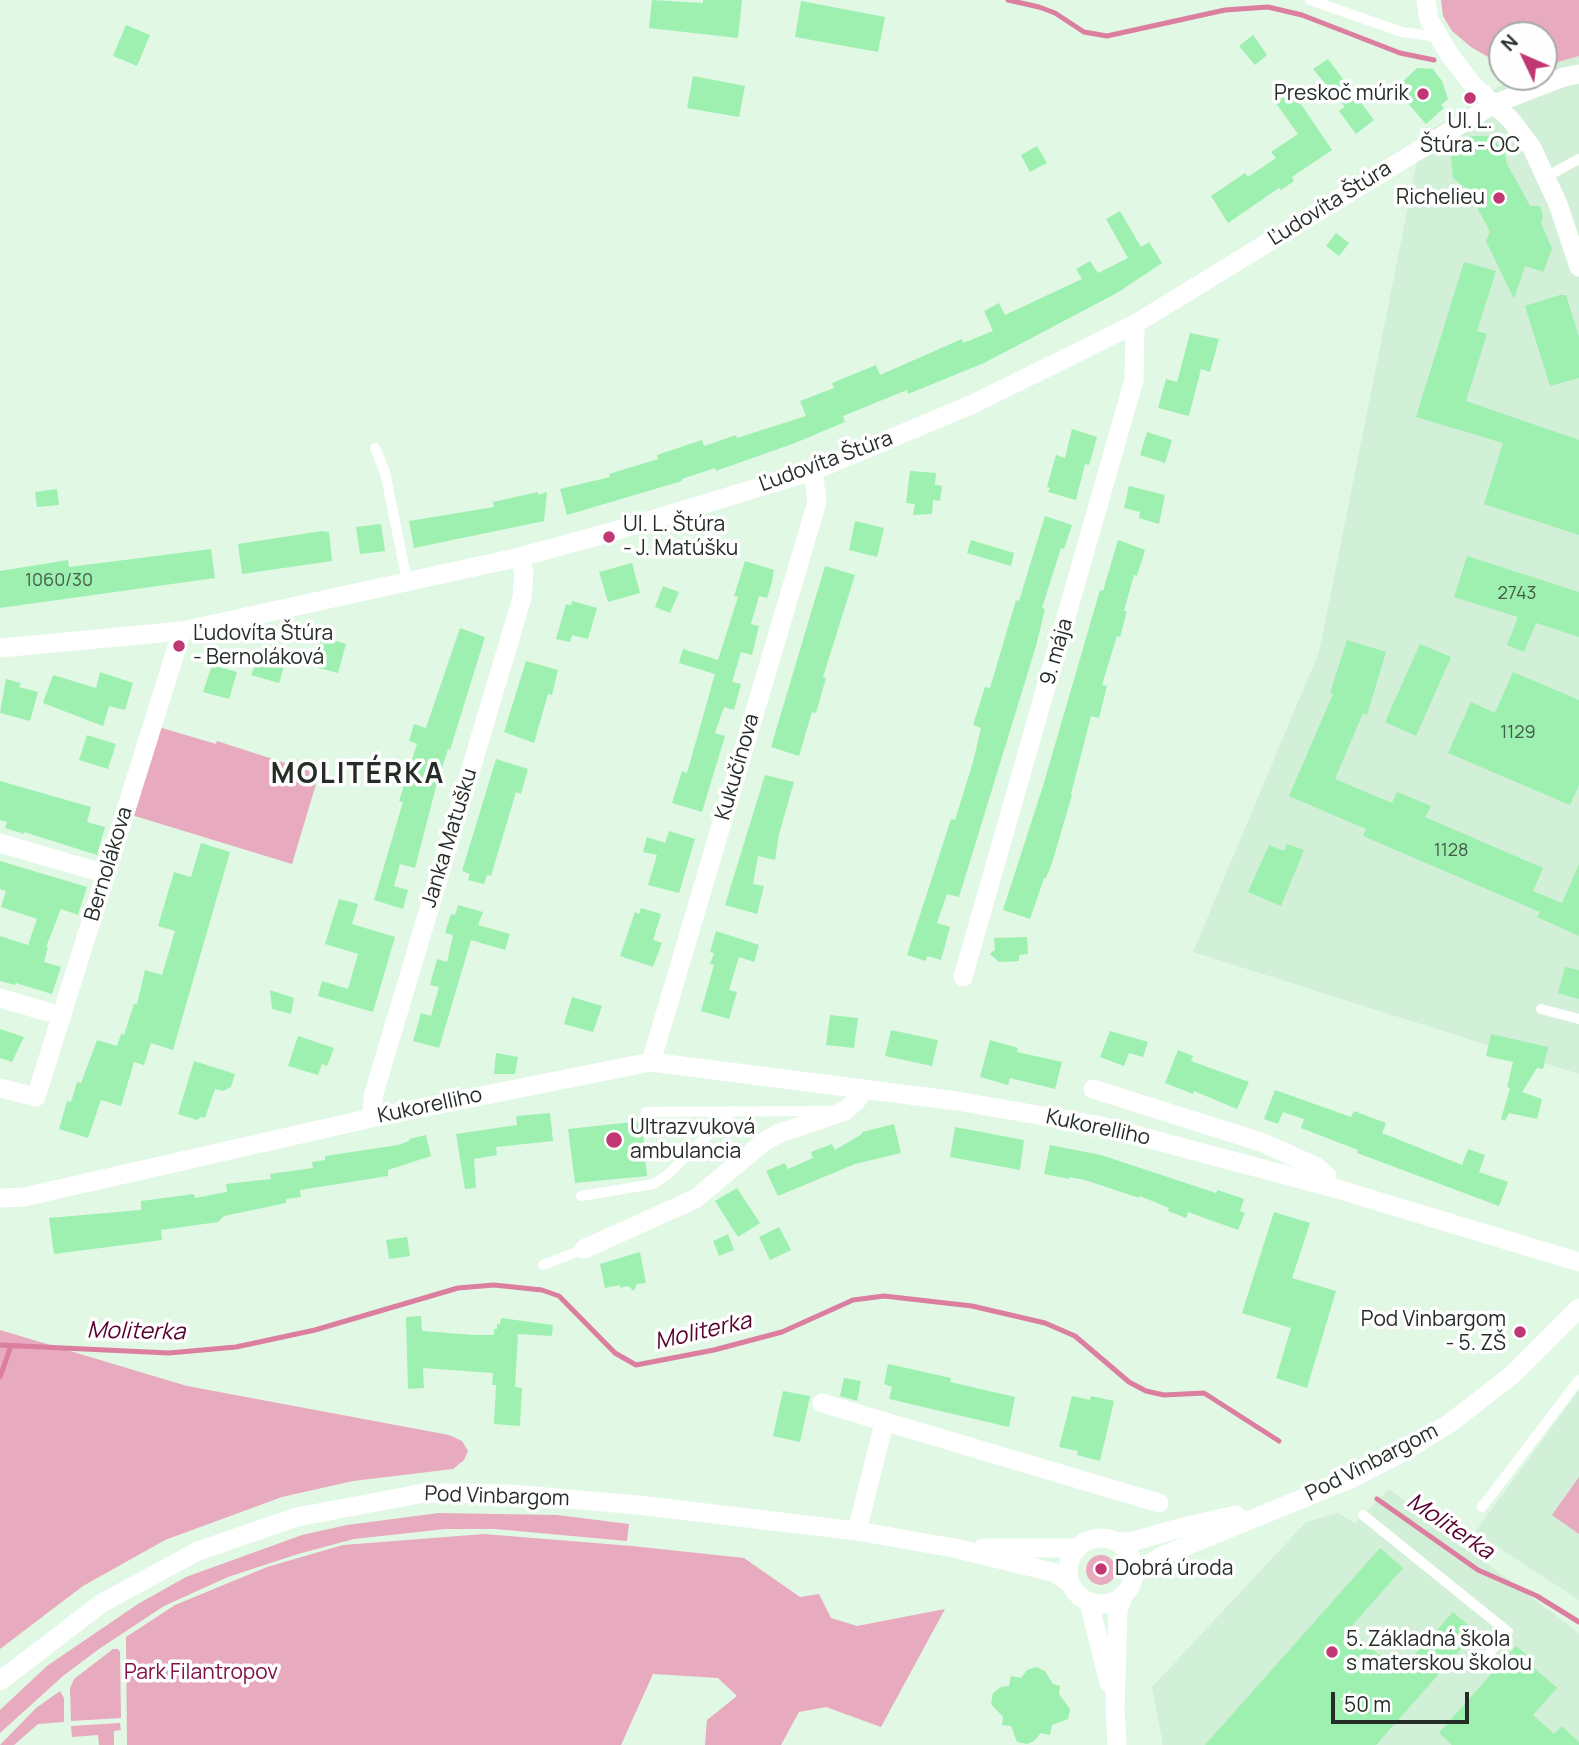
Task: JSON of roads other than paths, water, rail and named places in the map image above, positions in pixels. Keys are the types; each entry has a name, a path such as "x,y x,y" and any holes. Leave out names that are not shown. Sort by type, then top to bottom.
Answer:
{"street":[{"path":"1426,0 1429,20 1464,74 1511,120 1532,148 1558,204 1579,267"},
{"name":"Ľudovíta Štúra","path":"0,648 182,631 520,557 813,471 973,404 1135,324 1494,104 1564,77 1579,74"},
{"name":"9. mája","path":"963,977 1135,380 1135,324"},
{"name":"Kukučínova","path":"651,1062 817,502 813,471"},
{"name":"Janka Matušku","path":"371,1118 374,1093 522,598 524,573 520,557"},
{"name":"Bernolákova","path":"0,1088 36,1097 182,631"},
{"path":"0,843 106,874"},
{"path":"0,998 62,1016"},
{"name":"Kukorelliho","path":"0,1198 24,1196 371,1118 651,1062 957,1101 1101,1126 1327,1186 1579,1262"},
{"path":"584,1249 695,1199 765,1141 780,1133 845,1111 865,1089"},
{"name":"Kukorelliho","path":"1093,1089 1261,1142 1317,1167 1327,1176 1327,1186"},
{"name":"Pod Vinbargom","path":"1134,1573 1164,1555 1360,1474 1405,1451 1450,1423 1512,1375 1579,1308"},
{"path":"822,1403 1160,1503"},
{"path":"857,1531 884,1423"},
{"name":"Pod Vinbargom","path":"0,1681 102,1603 198,1551 297,1517 424,1493 510,1494 857,1531 954,1548 1056,1573 1070,1583"},
{"name":"Pod Vinbargom","path":"1118,1542 1135,1541 1183,1527 1289,1504"},
{"path":"1117,1745 1115,1708 1118,1610 1132,1582 1133,1561 1127,1550 1118,1542 1107,1538 1086,1541 1077,1548 1068,1564 1070,1583 1077,1595 1089,1602 1101,1604 1123,1596"},
{"name":"Pod Vinbargom","path":"954,1548 1077,1548"},
{"path":"1089,1602 1115,1708"}],"lane":[{"path":"1310,0 1402,32 1438,37"},
{"path":"1546,177 1579,159"},
{"path":"375,449 385,472 407,581"},
{"path":"1541,1009 1579,1018"},
{"path":"581,1196 653,1184 666,1176 733,1111"},
{"path":"646,1112 845,1111"},
{"path":"543,1265 584,1249"},
{"path":"1482,1507 1579,1380"},
{"path":"1363,1515 1508,1632 1484,1659"}],"waterway":[{"path":"1008,0 1055,13 1084,32 1107,36 1225,10 1268,7 1302,15 1400,53 1434,60"},
{"name":"Moliterka","path":"0,1345 169,1353 236,1347 315,1330 458,1288 494,1285 542,1290 559,1296 615,1353 636,1365 714,1350 782,1332 853,1300 884,1296 972,1306 1045,1323 1075,1336 1129,1382 1146,1391 1164,1395 1204,1393 1279,1441"},
{"path":"0,1377 11,1346"},
{"name":"Moliterka","path":"1377,1499 1478,1570 1537,1596 1579,1622"}],"place":[{"name":"Preskoč múrik","path":"1423,94"},
{"name":"Ul. L. Štúra - OC","path":"1470,98"},
{"name":"Richelieu","path":"1499,198"},
{"name":"Ul. L. Štúra - J. Matúšku","path":"609,537"},
{"name":"Ľudovíta Štúra - Bernoláková","path":"179,646"},
{"name":"Ultrazvuková ambulancia","path":"614,1140"},
{"name":"Pod Vinbargom - 5. ZŠ","path":"1520,1332"},
{"name":"Dobrá úroda","path":"1101,1569"},
{"name":"5. Základná škola s materskou školou","path":"1332,1652"}],"district":[{"name":"MOLITÉRKA","path":"358,775"}],"park label":[{"name":"Park Filantropov","path":"201,1673"}]}
